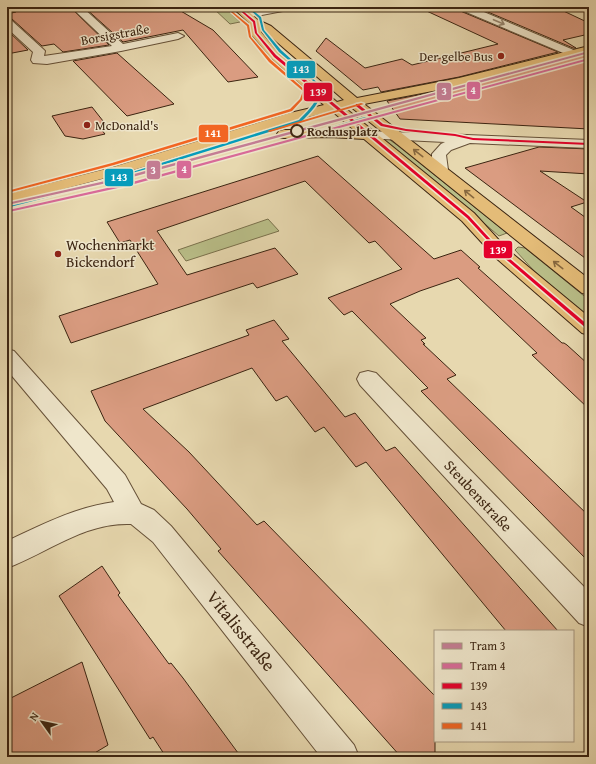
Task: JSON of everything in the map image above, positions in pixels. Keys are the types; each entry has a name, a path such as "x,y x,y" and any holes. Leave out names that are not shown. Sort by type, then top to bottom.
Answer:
{"main road":[{"path":"237,7 250,18 267,28 359,107 589,289"},
{"path":"250,18 256,33 275,56 468,217 502,254 589,328"},
{"path":"7,199 115,171 295,116 336,106 359,107 441,90 459,82 589,49"},
{"path":"275,56 281,52 298,54"},
{"path":"295,116 307,104 314,89"},
{"path":"115,171 206,156 347,116 359,107"},
{"path":"284,134 330,133 368,135"},
{"path":"502,254 506,246 520,242 532,244"}],"street":[{"path":"76,7 121,48"},
{"path":"250,18 288,7"},
{"path":"463,7 572,53"},
{"name":"Borsigstraße","path":"7,22 39,51 37,60 121,48 178,36"},
{"path":"382,125 406,130 455,135 473,139"},
{"path":"368,135 589,144"},
{"path":"440,170 439,154 446,147 473,139"},
{"path":"7,356 116,482 132,512 109,513 83,520 7,554"},
{"name":"Steubenstraße","path":"368,379 589,614"},
{"name":"Vitalisstraße","path":"132,512 146,519 162,534 342,757"}],"green space":[{"path":"212,7 224,7 240,22 230,24"},
{"path":"387,138 507,233 499,236 437,183 382,140"},
{"path":"268,219 279,231 186,261 178,250"},
{"path":"518,247 525,248 589,300 589,320 536,273 515,250"}],"building":[{"path":"10,7 70,7 109,45 63,52 54,44 42,46 12,19 7,18 7,14 16,12"},
{"path":"84,7 174,7 213,30 258,77 228,82 183,30 123,42"},
{"path":"418,7 457,7 458,10 558,52 459,77 381,92 378,87 363,90 316,51 326,38 365,68 402,59 412,65 498,44"},
{"path":"476,7 555,7 589,23 589,34 563,40 576,48 573,48"},
{"path":"7,30 28,50 7,54"},
{"path":"117,53 174,104 127,116 73,61"},
{"path":"587,54 589,55 589,129 400,119 387,101 459,87"},
{"name":"McDonald's","path":"92,107 107,126 100,128 105,134 83,139 65,136 52,116"},
{"path":"539,147 589,149 589,174 540,171 587,202 571,207 589,220 589,261 465,168"},
{"path":"318,156 434,259 461,250 480,267 478,268 562,343 567,345 589,365 589,409 532,355 537,353 458,278 420,291 390,304 426,338 421,340 425,344 423,344 456,375 447,379 589,516 589,562 421,391 428,388 352,311 344,315 328,298 402,269 375,241 369,243 305,181 157,231 187,275 275,248 298,274 257,288 253,283 71,343 59,316 158,284 130,240 120,243 107,222"},
{"path":"274,320 289,339 282,341 345,417 355,413 386,451 395,447 557,630 505,630 366,462 356,467 324,427 315,432 287,396 276,401 252,368 143,409 189,452 257,525 264,521 434,695 435,757 401,757 218,551 221,549 187,509 105,421 91,391 249,335 246,330"},
{"path":"102,566 120,593 118,595 169,664 171,663 183,678 241,757 166,757 153,737 150,739 59,596"},
{"path":"82,662 108,745 88,757 7,757 7,700"}],"tram line":[{"name":"3","path":"7,204 124,178 589,52"},
{"name":"4","path":"9,211 126,185 589,59"}],"transit line":[{"name":"139","path":"237,7 254,22 256,33 275,56 468,217 502,254 589,328"},
{"name":"143","path":"9,206 117,178 300,121 311,110 317,101 320,86 280,51 263,30 260,18 248,7"},
{"name":"141","path":"7,192 113,164 291,110 301,99 305,91 270,61 250,37 248,26 232,12"},
{"name":"141","path":"269,131 362,104"},
{"name":"139","path":"357,105 382,125 406,130 455,135 473,139 589,144"},
{"name":"143","path":"273,145 366,118"}],"place":[{"name":"Der gelbe Bus","path":"501,56"},
{"name":"McDonald's","path":"87,125"},
{"name":"Rochusplatz","path":"297,131"},
{"name":"Wochenmarkt Bickendorf","path":"58,254"}]}
